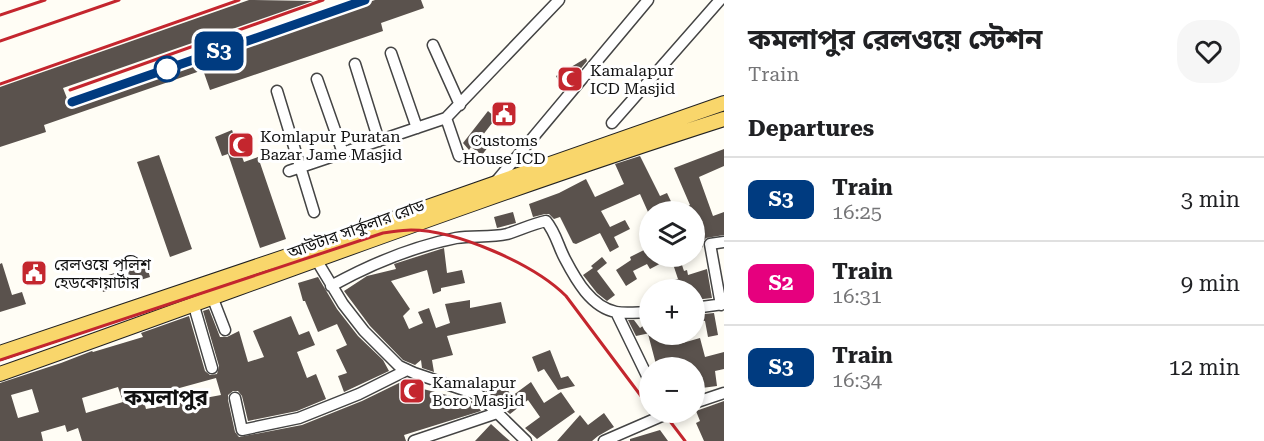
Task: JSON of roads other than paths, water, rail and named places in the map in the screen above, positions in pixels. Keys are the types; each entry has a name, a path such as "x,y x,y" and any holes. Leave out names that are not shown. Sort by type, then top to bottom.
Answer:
{"main road":[{"name":"আউটার সার্কুলার রোড","path":"0,352 305,250 724,103"},
{"name":"আউটার সার্কুলার রোড","path":"0,374 619,153 724,119"}],"street":[{"path":"289,171 447,118 559,0"},
{"path":"494,184 648,0"},
{"path":"612,123 720,0"},
{"path":"433,45 460,105"},
{"path":"391,53 417,128"},
{"path":"355,64 380,141"},
{"path":"317,79 343,153"},
{"path":"277,91 314,212"},
{"path":"447,118 459,156"},
{"path":"331,286 382,260 418,247 459,238 505,234 546,221 553,230 564,259 582,288 599,306 616,312 639,312"},
{"path":"705,306 723,304 710,244 724,242"},
{"path":"317,261 331,286 381,350 407,370 479,395 526,441"},
{"path":"213,299 225,330"},
{"path":"194,306 212,368"},
{"path":"616,312 639,359"},
{"path":"235,398 242,430 299,418 359,394 407,370"},
{"path":"705,399 724,393"},
{"path":"414,441 497,413"},
{"path":"604,441 644,423"}],"railway":[{"path":"0,15 45,0"},
{"path":"0,41 119,0"},
{"path":"0,84 239,0"},
{"path":"70,90 323,0"},
{"path":"72,102 365,0"},
{"path":"0,360 383,233 411,230 471,242 515,261 552,284 566,296 639,393"},
{"path":"671,423 685,441"}],"train":[{"name":"S3","path":"72,102 365,0"}],"place":[{"name":"Kamalapur ICD Masjid","path":"570,79"},
{"name":"Customs House ICD","path":"504,114"},
{"name":"Komlapur Puratan Bazar Jame Masjid","path":"241,145"},
{"name":"রেলওয়ে পুলিশ হেডকোয়ার্টার","path":"34,273"},
{"name":"Kamalapur Boro Masjid","path":"412,391"}],"district":[{"name":"কমলাপুর","path":"166,397"}]}
